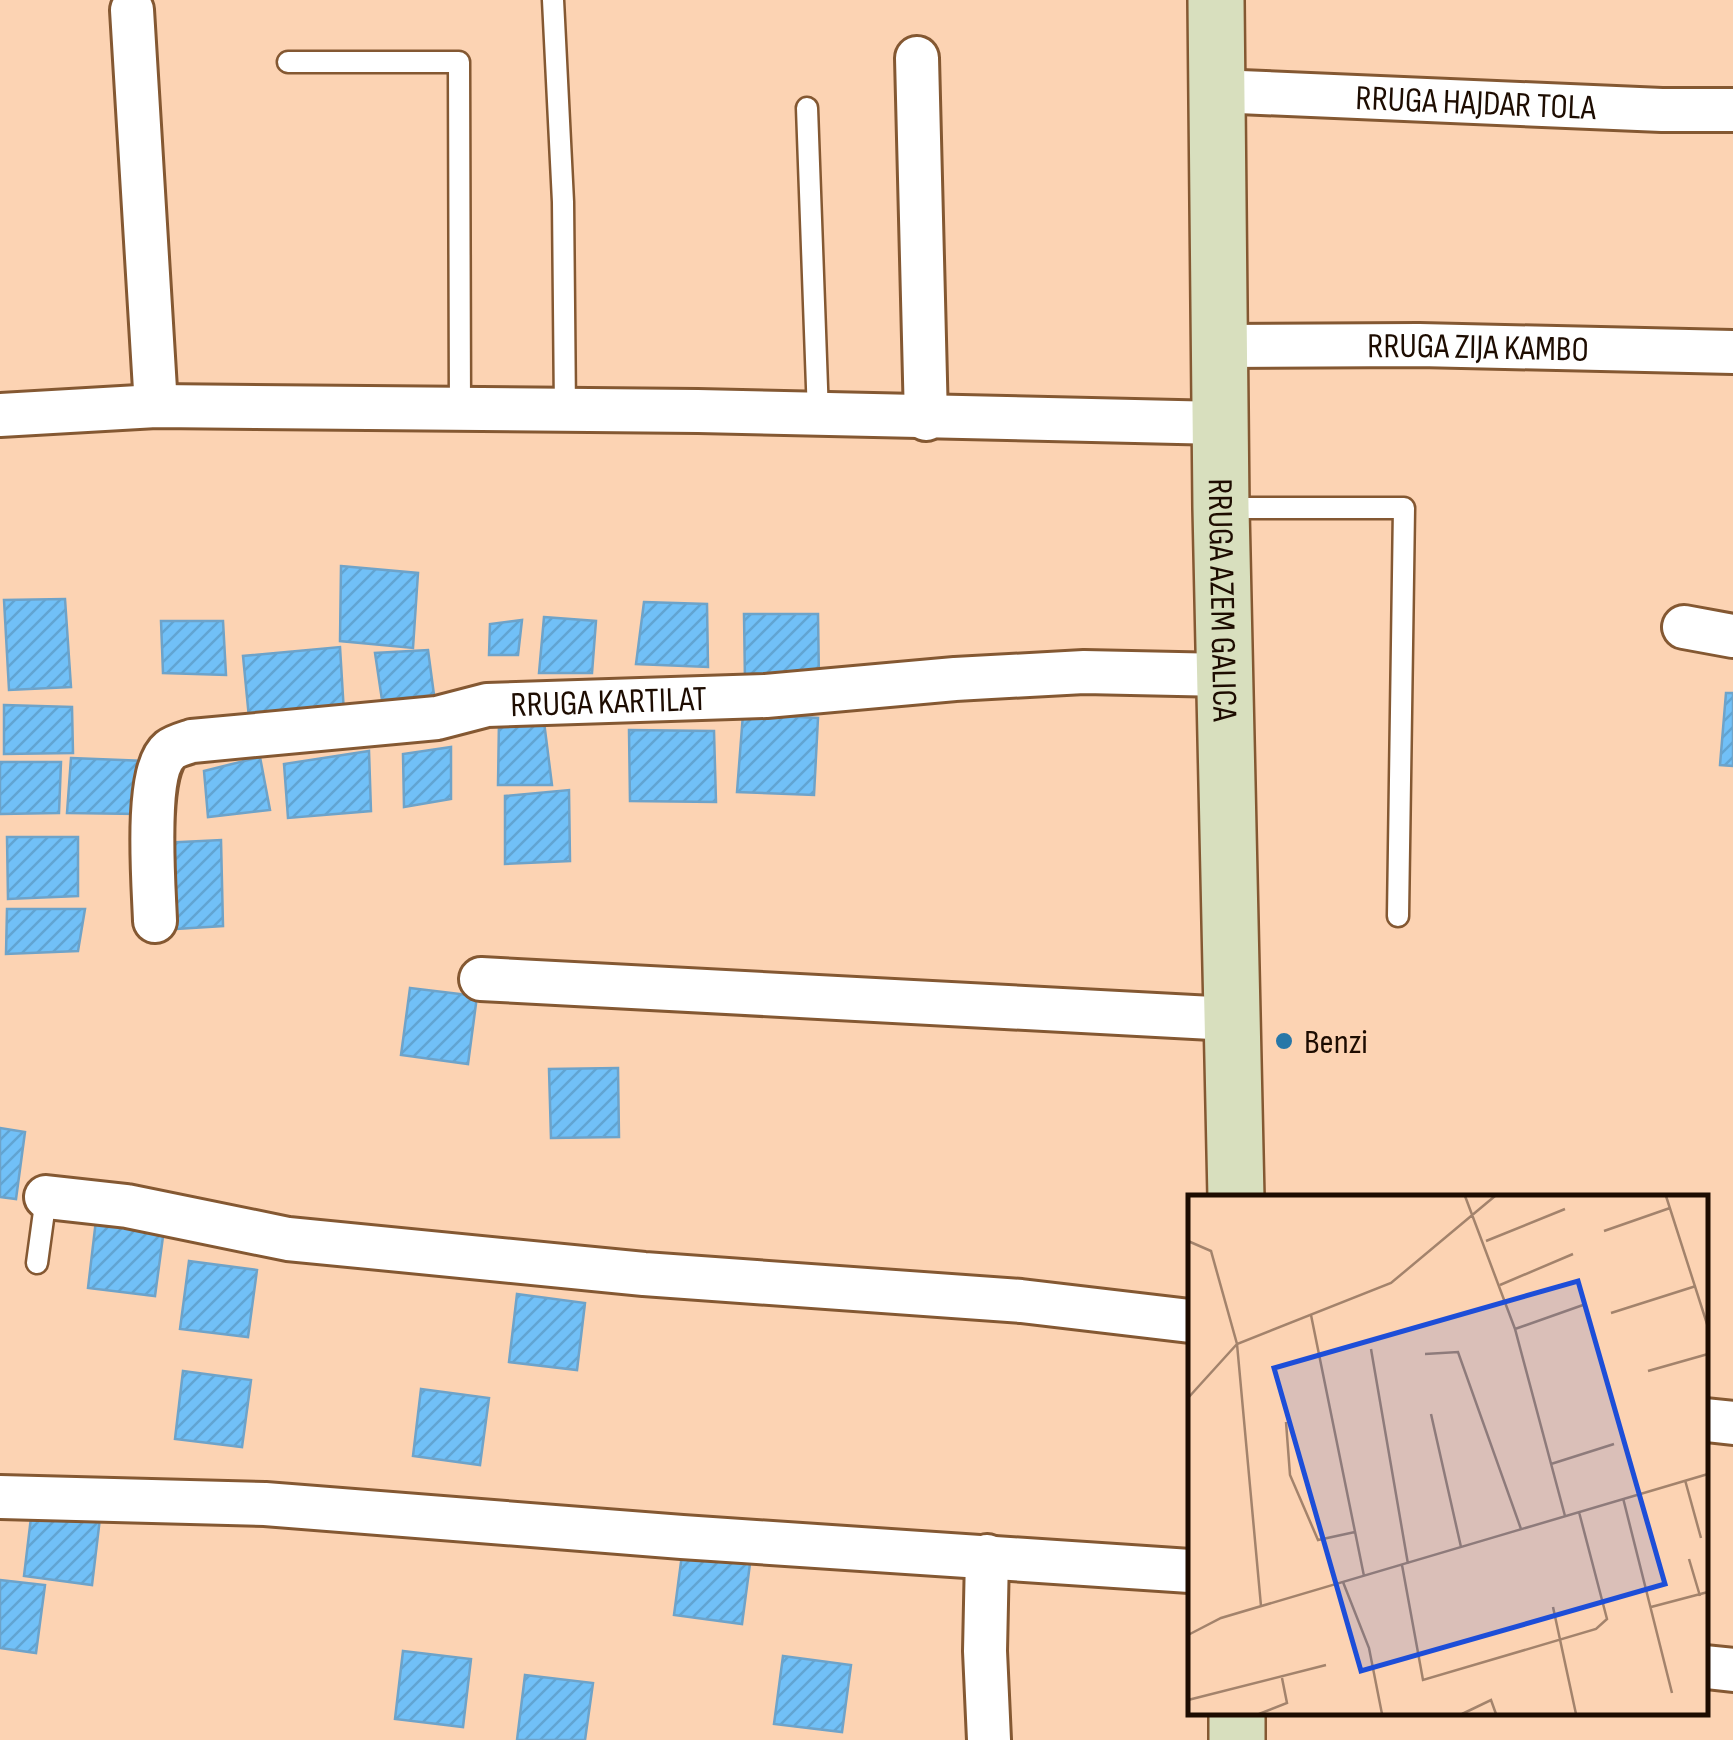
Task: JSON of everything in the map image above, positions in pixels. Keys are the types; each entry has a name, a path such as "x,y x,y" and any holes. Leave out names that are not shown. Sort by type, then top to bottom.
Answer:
{"main road":[{"name":"RRUGA AZEM GALICA","path":"1216,0 1221,508 1236,1195"},
{"path":"1236,1715 1237,1740"}],"street":[{"path":"132,10 156,406"},
{"path":"917,58 926,418"},
{"name":"RRUGA HAJDAR TOLA","path":"1216,91 1733,110"},
{"name":"RRUGA ZIJA KAMBO","path":"1220,346 1418,345 1733,352"},
{"path":"0,416 156,406 1221,423"},
{"path":"1684,628 1733,636"},
{"name":"RRUGA KARTILAT","path":"154,921 152,813 160,765 170,750 192,741 437,718 488,705 766,696 1066,673 1225,675"},
{"path":"482,979 1231,1020"},
{"path":"46,1198 127,1206 288,1239 644,1274 1021,1301 1188,1321"},
{"path":"1708,1420 1733,1423"},
{"path":"0,1497 266,1504 682,1538 1188,1571"},
{"path":"987,1556 984,1651 988,1740"},
{"path":"1708,1667 1733,1670"}],"lane":[{"path":"553,0 563,202 565,410"},
{"path":"288,62 459,62 460,410"},
{"path":"806,108 818,415"},
{"path":"1221,508 1404,508 1398,916"},
{"path":"37,1263 46,1198"}],"building":[{"path":"341,566 418,573 413,648 340,641"},
{"path":"65,599 71,687 9,690 4,600"},
{"path":"644,602 707,604 708,667 636,664"},
{"path":"744,614 818,614 819,682 745,682"},
{"path":"544,617 596,621 592,673 539,673"},
{"path":"522,620 518,655 489,655 490,624"},
{"path":"161,621 223,621 226,675 163,673"},
{"path":"340,647 344,713 249,718 243,656"},
{"path":"428,650 434,695 382,700 375,653"},
{"path":"1726,693 1733,693 1733,766 1720,765"},
{"path":"4,705 72,707 73,753 4,754"},
{"path":"543,714 552,785 498,785 499,720"},
{"path":"743,714 818,718 814,795 737,792"},
{"path":"629,730 714,731 716,802 630,801"},
{"path":"451,747 451,799 404,807 403,754"},
{"path":"369,751 371,811 288,818 284,764"},
{"path":"260,757 270,810 208,817 204,771"},
{"path":"71,758 146,761 139,814 67,813"},
{"path":"0,762 61,762 59,813 0,814"},
{"path":"569,790 570,861 505,864 505,796"},
{"path":"7,837 78,837 78,896 8,899"},
{"path":"221,840 223,926 161,930 161,843"},
{"path":"7,909 85,909 78,951 6,954"},
{"path":"410,988 477,996 468,1064 401,1055"},
{"path":"618,1068 619,1137 551,1138 549,1069"},
{"path":"0,1128 25,1132 16,1199 0,1197"},
{"path":"96,1220 164,1229 155,1296 88,1288"},
{"path":"189,1261 257,1270 248,1337 180,1329"},
{"path":"517,1294 585,1303 577,1370 509,1362"},
{"path":"183,1371 251,1380 242,1447 175,1439"},
{"path":"421,1389 489,1398 480,1465 413,1456"},
{"path":"32,1509 100,1518 92,1585 24,1576"},
{"path":"683,1547 751,1556 742,1624 674,1615"},
{"path":"0,1580 45,1585 36,1653 0,1648"},
{"path":"403,1651 471,1659 463,1727 395,1719"},
{"path":"783,1656 851,1665 842,1732 774,1724"},
{"path":"525,1675 593,1683 585,1740 517,1740"}],"place":[{"name":"Benzi","path":"1284,1041"}]}
